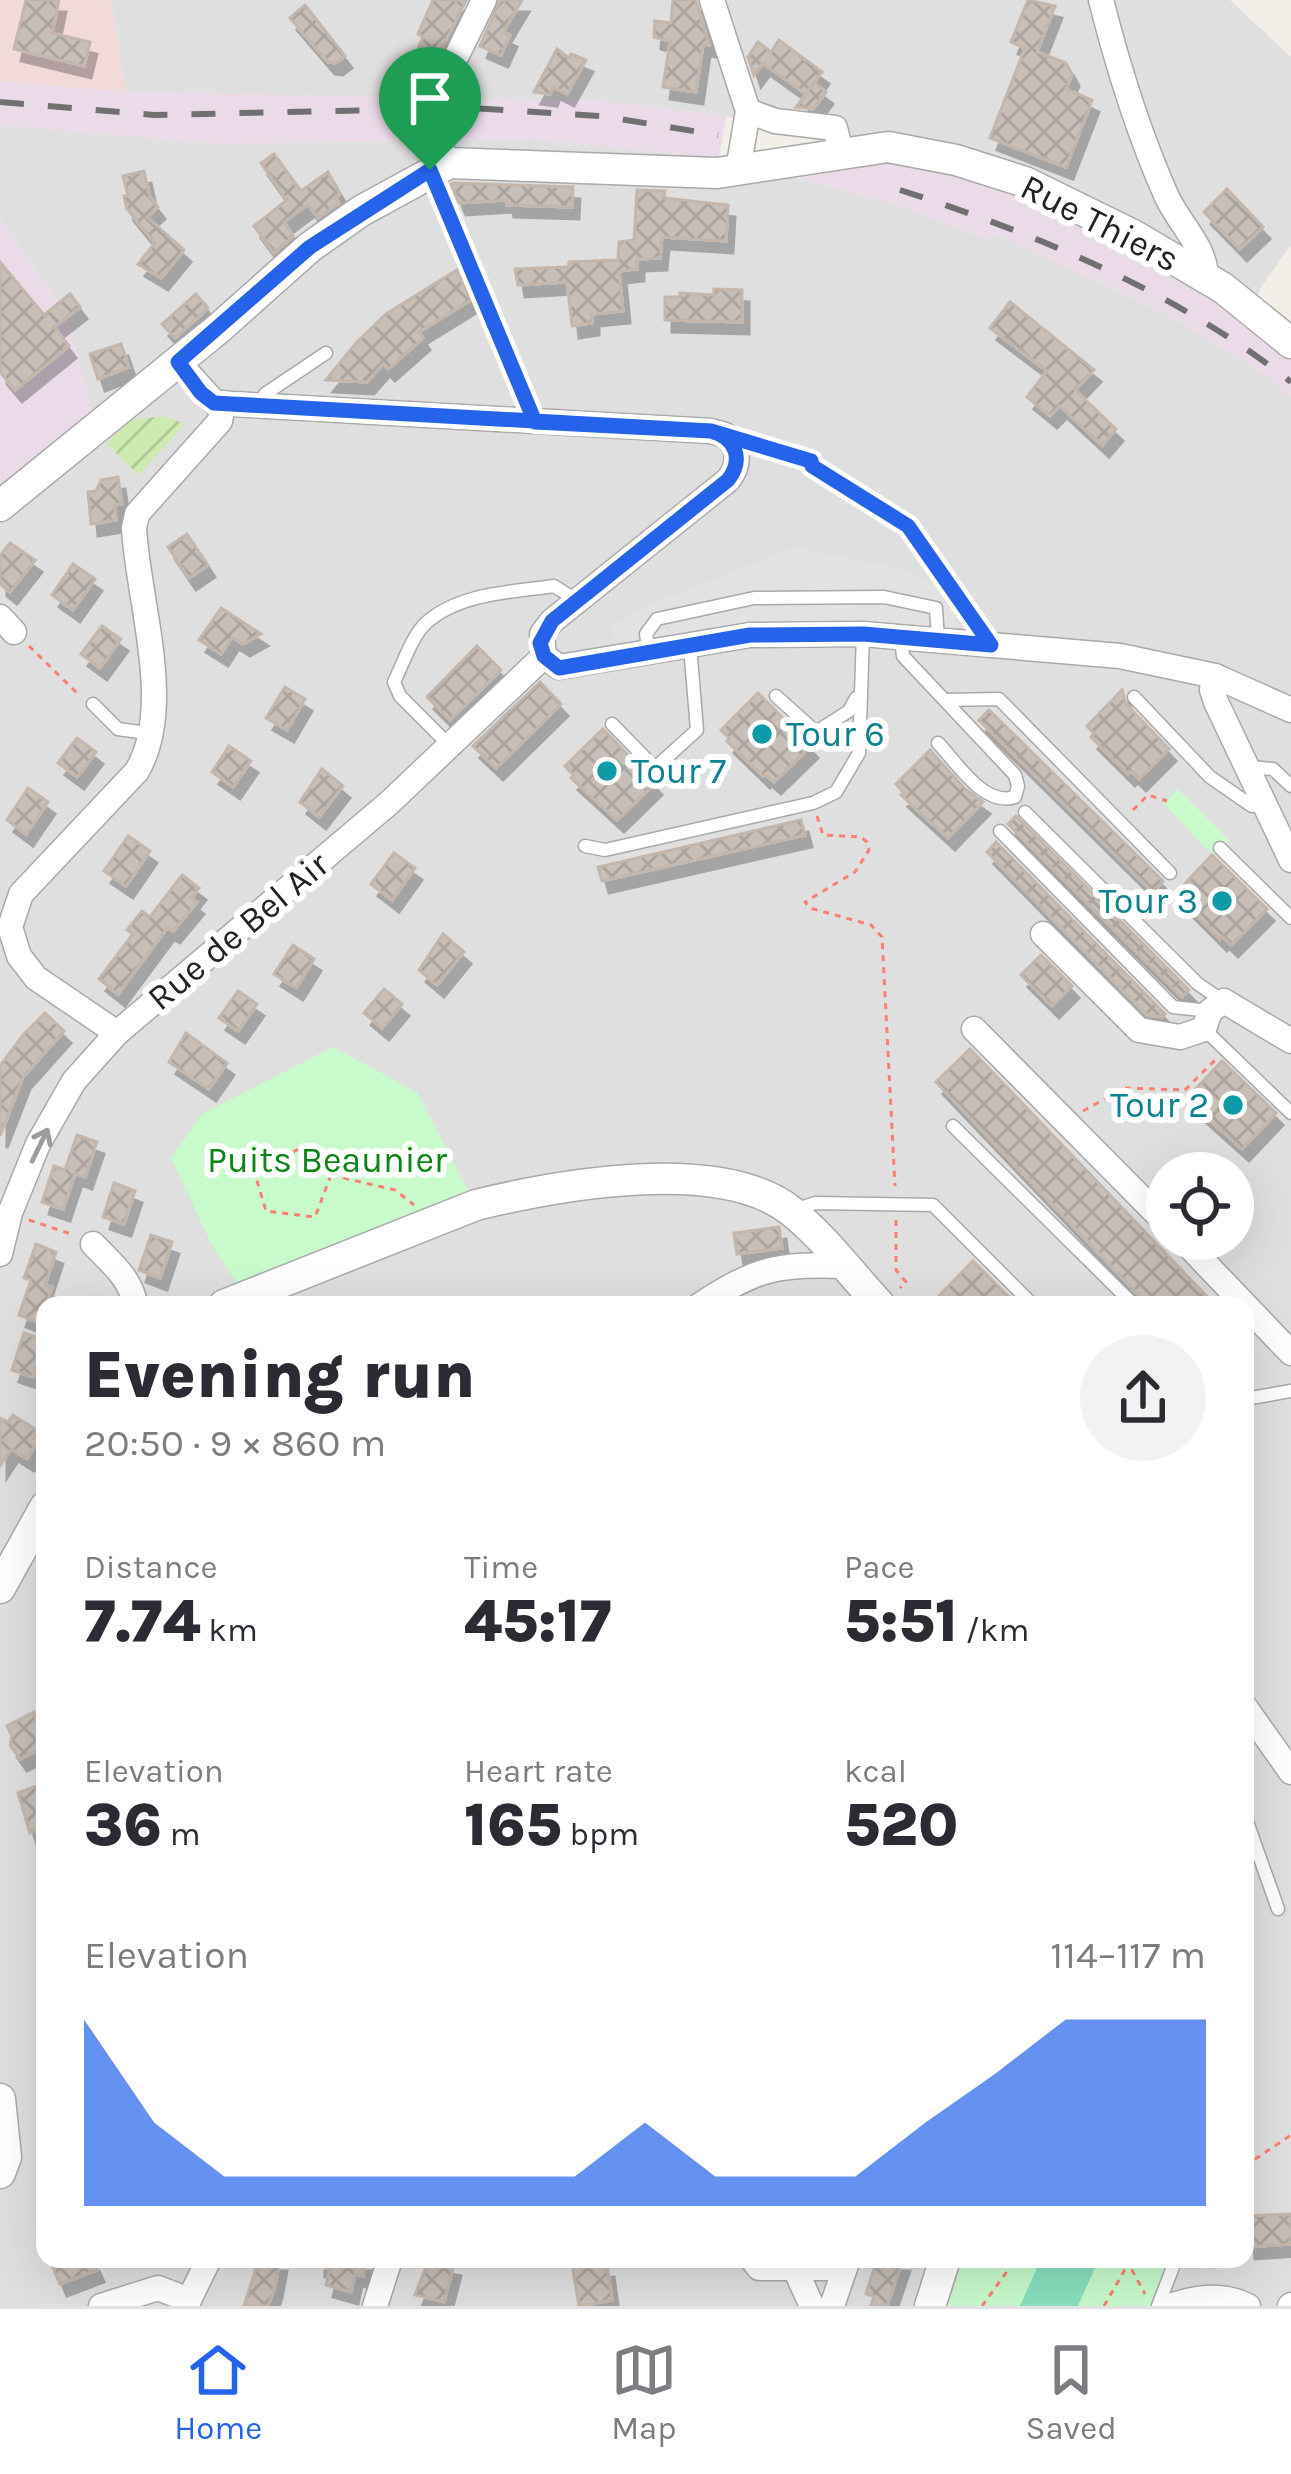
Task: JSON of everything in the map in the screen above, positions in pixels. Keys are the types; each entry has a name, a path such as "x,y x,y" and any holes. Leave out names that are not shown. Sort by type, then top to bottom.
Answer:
{"street":[{"path":"0,506 178,362 310,247 441,161 437,96 484,0"},
{"path":"712,0 748,111 738,170"},
{"path":"1101,0 1129,102 1168,201 1206,262 1206,278"},
{"path":"748,111 775,121 835,128 841,152"},
{"name":"Rue Thiers","path":"441,161 717,173 888,147 956,160 1025,182 1133,235 1206,278 1291,343"},
{"path":"178,362 208,399 223,403 725,435 737,453 735,471 728,480 577,601"},
{"path":"118,1033 36,978 19,956 10,927 21,894 137,771 154,734 155,702 134,528 137,514 220,421 223,403"},
{"name":"Rue de Bel Air","path":"0,1254 10,1213 38,1144 74,1081 118,1033 389,802 544,656 542,634 577,601"},
{"path":"544,656 559,668 750,635 863,634 1120,656 1215,676 1291,710"},
{"path":"1215,676 1216,702 1291,860"},
{"path":"1043,934 1139,1030 1180,1037 1213,1014 1291,1041"},
{"path":"974,1029 1146,1203"},
{"path":"247,1296 476,1205 519,1194 644,1178 685,1178 766,1196 792,1211 844,1266 883,1296"},
{"path":"93,1244 122,1273 135,1296"},
{"path":"1202,1260 1236,1296"},
{"path":"714,1296 744,1276 794,1264 844,1266"},
{"path":"1254,1315 1291,1354"},
{"path":"0,1588 36,1523"},
{"path":"1254,1720 1291,1772"},
{"path":"0,2099 6,2157 0,2173"},
{"path":"100,2306 158,2288 187,2303 204,2268"},
{"path":"375,2306 387,2268"},
{"path":"759,2268 805,2268"},
{"path":"832,2306 845,2268"},
{"path":"930,2306 943,2268"},
{"path":"795,2269 812,2306"},
{"path":"1170,2306 1205,2296 1248,2306"}],"lane":[{"path":"260,405 265,394 326,353"},
{"path":"448,744 400,696 394,682 424,624 460,603 497,594 554,586 577,601"},
{"path":"650,655 646,634 657,620 730,601 781,596 884,597 936,608 938,640"},
{"path":"585,846 605,850 813,803 836,792 859,753 863,634"},
{"path":"901,637 903,656 1015,775 1015,796 990,797 938,743"},
{"path":"612,724 655,769 698,730 691,646"},
{"path":"776,696 816,732 849,711 859,693"},
{"path":"1134,697 1210,777 1252,806 1265,802"},
{"path":"946,700 999,700 1170,873"},
{"path":"93,704 118,729 154,734"},
{"path":"1250,767 1273,769 1291,786"},
{"path":"1025,812 1198,985 1226,1050 1291,1113"},
{"path":"1000,831 1173,1007 1213,1014"},
{"path":"1220,848 1291,918"},
{"path":"953,1126 1125,1296"},
{"path":"792,1211 815,1203 933,1205 1024,1296"},
{"path":"1254,1398 1291,1391"},
{"path":"1254,1842 1278,1910"},
{"path":"1155,2306 1172,2268"}],"path":[{"path":"441,161 535,422"},
{"path":"751,443 811,461 908,526 991,645"},
{"path":"7,624 93,704"},
{"path":"1120,823 1148,795 1167,801"},
{"path":"823,835 861,837 869,850 855,872 806,902 810,908 871,926 882,937 896,1270 907,1282 891,1296"},
{"path":"1068,1125 1090,1106 1124,1088 1184,1090 1226,1050"},
{"path":"331,1175 315,1217 266,1211 254,1172 299,1149 331,1175 395,1190 432,1223"},
{"path":"10,1213 93,1244"},
{"path":"1254,2160 1291,2135"},
{"path":"982,2306 1009,2268"},
{"path":"1105,2306 1124,2268"},
{"path":"1131,2268 1155,2306"}],"shaded area":[{"path":"0,0 111,0 126,92 0,81"},
{"path":"111,0 1230,0 1291,57 1291,245 1261,287 1247,323 1067,216 1018,197 726,116 601,101 126,92"},
{"path":"0,81 126,92 601,101 726,116 719,158 534,139 221,144 0,125"},
{"path":"0,125 221,144 534,139 719,158 889,202 990,240 997,234 1172,317 1260,371 1291,396 1291,2306 0,2306 0,488 67,315 0,217"},
{"path":"885,163 910,164 1018,196 1123,247 1247,323 1291,359 1291,396 1260,371 1172,317 997,234 990,240 889,202 798,178"},
{"path":"0,217 67,315 92,412 0,488"},
{"path":"795,547 903,569 937,585 956,611 956,631 813,621 738,625 615,649 610,627 656,602"}],"green space":[{"path":"164,416 185,424 139,475 106,443 132,420"},
{"path":"1178,789 1229,840 1213,855 1164,804"},
{"name":"Puits Beaunier","path":"333,1047 417,1092 476,1205 236,1296 236,1282 211,1243 171,1158 202,1114"},
{"path":"961,2268 1182,2268 1171,2291 1148,2306 948,2306"},
{"path":"1037,2268 1095,2268 1078,2306 1020,2306"}],"building":[{"path":"26,0 59,0 52,33 90,42 84,66 14,49"},
{"path":"433,0 466,0 427,78 408,73"},
{"path":"500,0 522,0 503,32 510,35 501,55 480,46"},
{"path":"673,0 696,0 709,45 703,44 696,92 663,87 670,41 654,37 655,21 671,23"},
{"path":"1028,0 1055,6 1037,52 1066,63 1072,74 1066,89 1092,100 1066,167 990,138 1025,48 1011,42"},
{"path":"305,5 345,56 336,63 328,62 290,18"},
{"path":"779,40 822,72 807,92 814,83 826,92 813,109 796,107 806,94 763,63 754,75 748,57 758,42 771,52"},
{"path":"557,49 569,58 571,54 586,60 567,94 553,87 550,94 534,92"},
{"path":"274,154 301,191 328,172 340,194 335,198 339,203 318,218 308,204 284,222 293,236 274,253 254,226 287,200 261,163"},
{"path":"144,171 150,197 158,207 147,217 184,250 161,278 138,264 155,243 127,209 124,196 128,195 123,176"},
{"path":"454,183 573,187 572,207 507,205 506,200 459,203"},
{"path":"1227,189 1263,227 1240,249 1204,212"},
{"path":"637,190 728,205 726,241 662,237 660,258 637,259 637,269 619,271 623,311 592,314 592,323 572,326 567,282 518,285 515,269 618,260 619,242 634,240"},
{"path":"0,262 44,315 70,294 80,307 54,327 69,346 15,390 0,372"},
{"path":"457,270 471,300 419,332 423,338 388,369 383,364 367,382 326,380 386,314"},
{"path":"714,289 742,290 742,322 665,320 665,297 714,295"},
{"path":"196,294 208,308 175,338 162,324"},
{"path":"1010,302 1094,370 1075,390 1116,429 1102,445 1060,406 1050,416 1027,397 1047,371 990,328"},
{"path":"121,344 129,367 98,379 90,354"},
{"path":"118,477 122,504 114,505 116,520 91,524 88,492 96,491 101,480"},
{"path":"187,534 208,565 189,578 168,547"},
{"path":"10,543 35,560 10,592 0,584 0,556"},
{"path":"73,564 95,579 73,610 52,595"},
{"path":"221,608 261,634 243,644 232,637 221,654 199,640"},
{"path":"102,626 121,639 100,668 81,654"},
{"path":"477,646 501,670 450,720 427,697"},
{"path":"540,682 561,704 496,768 473,746"},
{"path":"285,687 305,699 287,730 266,718"},
{"path":"1122,690 1126,704 1169,749 1139,779 1091,737 1094,734 1087,726"},
{"name":"Tour 6","path":"758,693 811,746 774,782 727,741 721,730"},
{"path":"989,710 1163,881 1153,892 979,720"},
{"name":"Tour 7","path":"603,729 655,783 617,820 571,778 565,766"},
{"path":"77,738 96,752 77,777 58,763"},
{"path":"229,746 251,761 233,787 212,772"},
{"path":"930,750 983,802 948,838 901,795 896,784"},
{"path":"322,769 343,786 319,817 300,802"},
{"path":"28,788 48,802 26,834 7,820"},
{"path":"1016,816 1189,990 1182,997 1008,824"},
{"path":"801,820 805,835 602,881 598,867"},
{"path":"128,836 150,851 126,886 104,871"},
{"path":"996,842 1165,1014 1162,1017 1147,1015 987,852"},
{"path":"394,853 415,868 392,900 371,884"},
{"name":"Tour 3","path":"1212,855 1267,909 1231,945 1183,902 1186,899 1178,891"},
{"path":"182,875 199,888 191,898 197,902 173,931 167,928 118,994 99,979 133,934 127,930 142,911 150,917"},
{"path":"443,934 464,952 437,985 419,970"},
{"path":"293,945 314,959 296,988 274,974"},
{"path":"1041,955 1072,986 1052,1006 1021,975"},
{"path":"384,989 402,1004 382,1028 364,1013"},
{"path":"238,991 257,1004 238,1031 219,1018"},
{"path":"45,1013 64,1031 23,1077 0,1136 0,1066"},
{"path":"186,1033 227,1063 209,1089 169,1062"},
{"path":"970,1049 1146,1233 1146,1260 1172,1260 1206,1296 1139,1296 936,1082"},
{"name":"Tour 2","path":"1222,1061 1276,1113 1242,1149 1189,1096"},
{"path":"77,1135 97,1142 85,1177 75,1173 63,1209 42,1202 54,1166 65,1170"},
{"path":"114,1183 135,1191 124,1224 103,1217"},
{"path":"779,1227 782,1248 737,1254 734,1233"},
{"path":"151,1235 172,1242 160,1278 139,1270"},
{"path":"36,1244 56,1252 45,1285 52,1287 49,1296 36,1296 36,1321 19,1315 31,1280 24,1278"},
{"path":"973,1261 1008,1296 939,1296"},
{"path":"24,1333 36,1337 33,1377 12,1370"},
{"path":"13,1415 36,1430 36,1444 27,1459 11,1449 0,1466 0,1418 8,1422"},
{"path":"34,1712 36,1751 20,1759 10,1745 7,1726"},
{"path":"36,1786 36,1831 30,1833 18,1793"},
{"path":"1291,2214 1291,2244 1254,2247 1254,2216"},
{"path":"53,2268 97,2270 60,2284"},
{"path":"256,2268 278,2268 268,2306 244,2306"},
{"path":"330,2268 364,2268 363,2276 355,2274 351,2292 326,2285"},
{"path":"426,2268 453,2268 444,2302 415,2295"},
{"path":"573,2268 607,2268 612,2300 579,2306"},
{"path":"874,2268 900,2268 887,2306 871,2306 874,2296 866,2294"}],"railway":[{"path":"0,102 154,115 472,108 601,116 718,135"},
{"path":"900,190 1054,246 1153,293 1291,382"}],"place":[{"name":"Tour 6","path":"762,734"},
{"name":"Tour 7","path":"607,771"},
{"name":"Tour 3","path":"1222,901"},
{"name":"Tour 2","path":"1233,1105"}],"route":[{"path":"430,170 310,247 178,362 201,393 214,403 535,422 711,431 811,461 908,526 991,645 863,634 750,635 559,668 550,663 540,643 552,621 728,480 735,471 737,453 732,441 725,435 711,431 535,422 430,170"}]}
